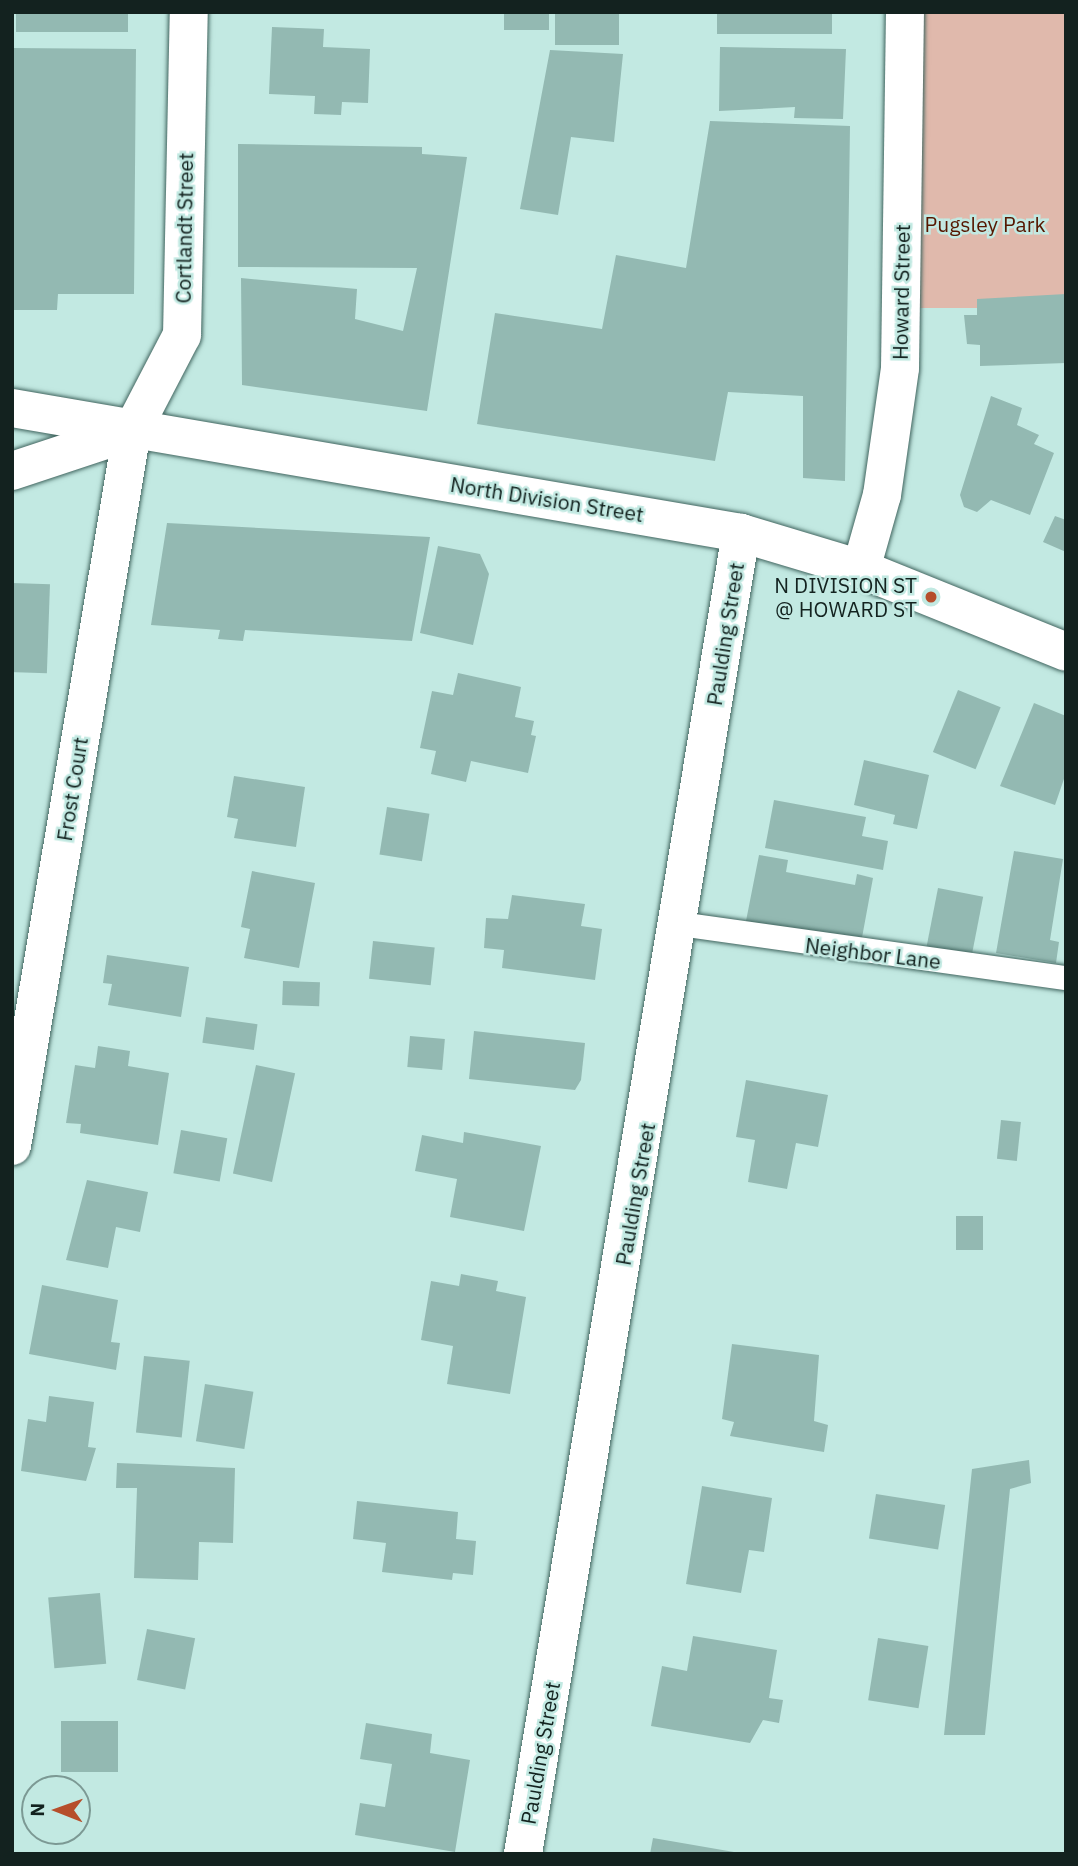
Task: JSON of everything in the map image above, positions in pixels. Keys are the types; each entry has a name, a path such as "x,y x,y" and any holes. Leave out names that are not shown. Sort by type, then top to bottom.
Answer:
{"street":[{"name":"Cortlandt Street","path":"132,431 182,335 189,12"},
{"name":"Howard Street","path":"861,569 882,495 900,368 905,12"},
{"name":"North Division Street","path":"12,408 132,431 741,533 861,569 1066,652"},
{"path":"12,471 132,431"},
{"name":"Frost Court","path":"12,1146 132,431"},
{"name":"Paulding Street","path":"523,1854 680,924 741,533"}],"lane":[{"name":"Neighbor Lane","path":"680,924 1066,978"}],"green space":[{"name":"Pugsley Park","path":"918,12 1066,12 1066,308 918,308"}],"building":[{"path":"16,12 128,12 128,32 16,32"},
{"path":"504,12 549,12 549,30 504,30"},
{"path":"555,12 619,12 619,45 555,45"},
{"path":"717,12 832,12 832,34 717,34"},
{"path":"272,27 324,29 323,47 370,49 368,103 342,102 341,115 314,114 315,96 269,94"},
{"path":"720,47 846,49 843,119 794,118 795,107 719,111"},
{"path":"12,48 136,49 134,294 58,294 57,310 12,310"},
{"path":"550,50 623,54 614,142 571,137 558,215 520,209"},
{"path":"710,121 850,126 845,481 803,478 803,396 728,392 715,461 477,424 495,313 602,329 616,255 686,268"},
{"path":"238,144 422,147 422,154 467,157 427,411 242,385 241,278 357,289 355,319 403,331 417,268 238,267"},
{"path":"1066,294 1066,363 980,366 980,345 967,344 964,315 977,315 977,299"},
{"path":"991,396 1022,408 1017,425 1039,435 1034,444 1054,453 1030,515 991,500 977,512 964,507 960,495"},
{"path":"1055,516 1066,520 1066,552 1043,542"},
{"path":"167,523 430,537 412,641 245,630 243,641 218,639 220,630 151,625"},
{"path":"438,546 480,554 489,574 473,645 420,633"},
{"path":"12,583 50,584 47,673 12,672"},
{"path":"458,673 521,687 515,717 534,721 531,735 536,736 528,773 471,761 466,782 431,774 436,751 420,748 432,691 453,695"},
{"path":"958,690 1001,707 976,769 933,752"},
{"path":"1034,703 1066,716 1066,773 1055,805 1000,786"},
{"path":"864,760 929,775 917,829 893,824 895,815 854,805"},
{"path":"234,776 305,787 296,847 234,838 238,819 227,817"},
{"path":"774,800 866,817 862,836 888,841 883,870 765,848"},
{"path":"387,807 429,814 422,861 379,854"},
{"path":"1014,851 1063,859 1050,940 1059,942 1056,963 996,953"},
{"path":"759,855 788,860 786,872 855,885 857,874 873,878 861,943 746,921"},
{"path":"252,871 315,883 299,968 244,958 250,929 241,927"},
{"path":"938,888 983,897 971,959 926,950"},
{"path":"512,895 585,904 581,926 602,929 595,980 502,968 504,950 484,948 486,918 508,919"},
{"path":"373,941 435,947 431,985 369,979"},
{"path":"107,955 189,967 181,1017 108,1005 112,984 103,983"},
{"path":"283,981 320,982 319,1006 282,1005"},
{"path":"206,1017 257,1024 254,1050 202,1043"},
{"path":"474,1031 585,1043 581,1080 575,1090 469,1079"},
{"path":"410,1036 445,1039 442,1070 407,1067"},
{"path":"98,1046 130,1051 128,1066 169,1073 158,1145 80,1133 81,1124 66,1123 75,1065 95,1068"},
{"path":"256,1065 295,1073 272,1182 233,1174"},
{"path":"746,1080 828,1095 818,1147 796,1143 787,1189 748,1182 755,1140 736,1137"},
{"path":"1001,1120 1021,1122 1017,1161 997,1159"},
{"path":"181,1130 227,1138 220,1181 173,1173"},
{"path":"464,1132 541,1146 524,1231 450,1217 457,1179 415,1171 422,1135 463,1143"},
{"path":"87,1180 148,1192 140,1232 116,1227 108,1268 66,1260"},
{"path":"956,1216 983,1216 983,1250 956,1250"},
{"path":"461,1274 498,1281 496,1291 526,1297 510,1394 447,1384 453,1346 421,1340 431,1281 459,1286"},
{"path":"42,1285 118,1300 111,1342 120,1343 116,1370 29,1354"},
{"path":"732,1344 819,1355 814,1421 828,1425 824,1452 730,1436 734,1422 722,1419"},
{"path":"144,1356 190,1361 182,1437 136,1433"},
{"path":"205,1384 253,1392 244,1449 196,1441"},
{"path":"49,1396 94,1402 88,1447 96,1448 86,1481 21,1471 28,1419 46,1422"},
{"path":"1029,1460 1031,1483 1010,1489 985,1735 944,1735 972,1469"},
{"path":"117,1463 235,1468 233,1543 199,1542 198,1580 134,1578 137,1488 116,1488"},
{"path":"702,1486 772,1498 764,1552 749,1550 741,1593 686,1584"},
{"path":"876,1494 945,1505 938,1549 869,1538"},
{"path":"357,1501 458,1512 456,1539 476,1541 473,1575 453,1573 452,1580 382,1572 386,1543 353,1539"},
{"path":"100,1593 106,1664 54,1668 48,1598"},
{"path":"147,1629 195,1638 185,1689 137,1680"},
{"path":"693,1636 777,1650 769,1698 783,1700 779,1723 763,1720 750,1743 651,1726 662,1666 687,1671"},
{"path":"878,1638 928,1646 919,1708 868,1700"},
{"path":"61,1721 118,1721 118,1772 61,1772"},
{"path":"366,1723 432,1734 430,1753 470,1760 455,1852 355,1835 360,1803 385,1807 392,1764 360,1759"},
{"path":"653,1838 734,1852 734,1854 650,1854"}],"place":[{"name":"N DIVISION ST @ HOWARD ST","path":"931,597"}]}
